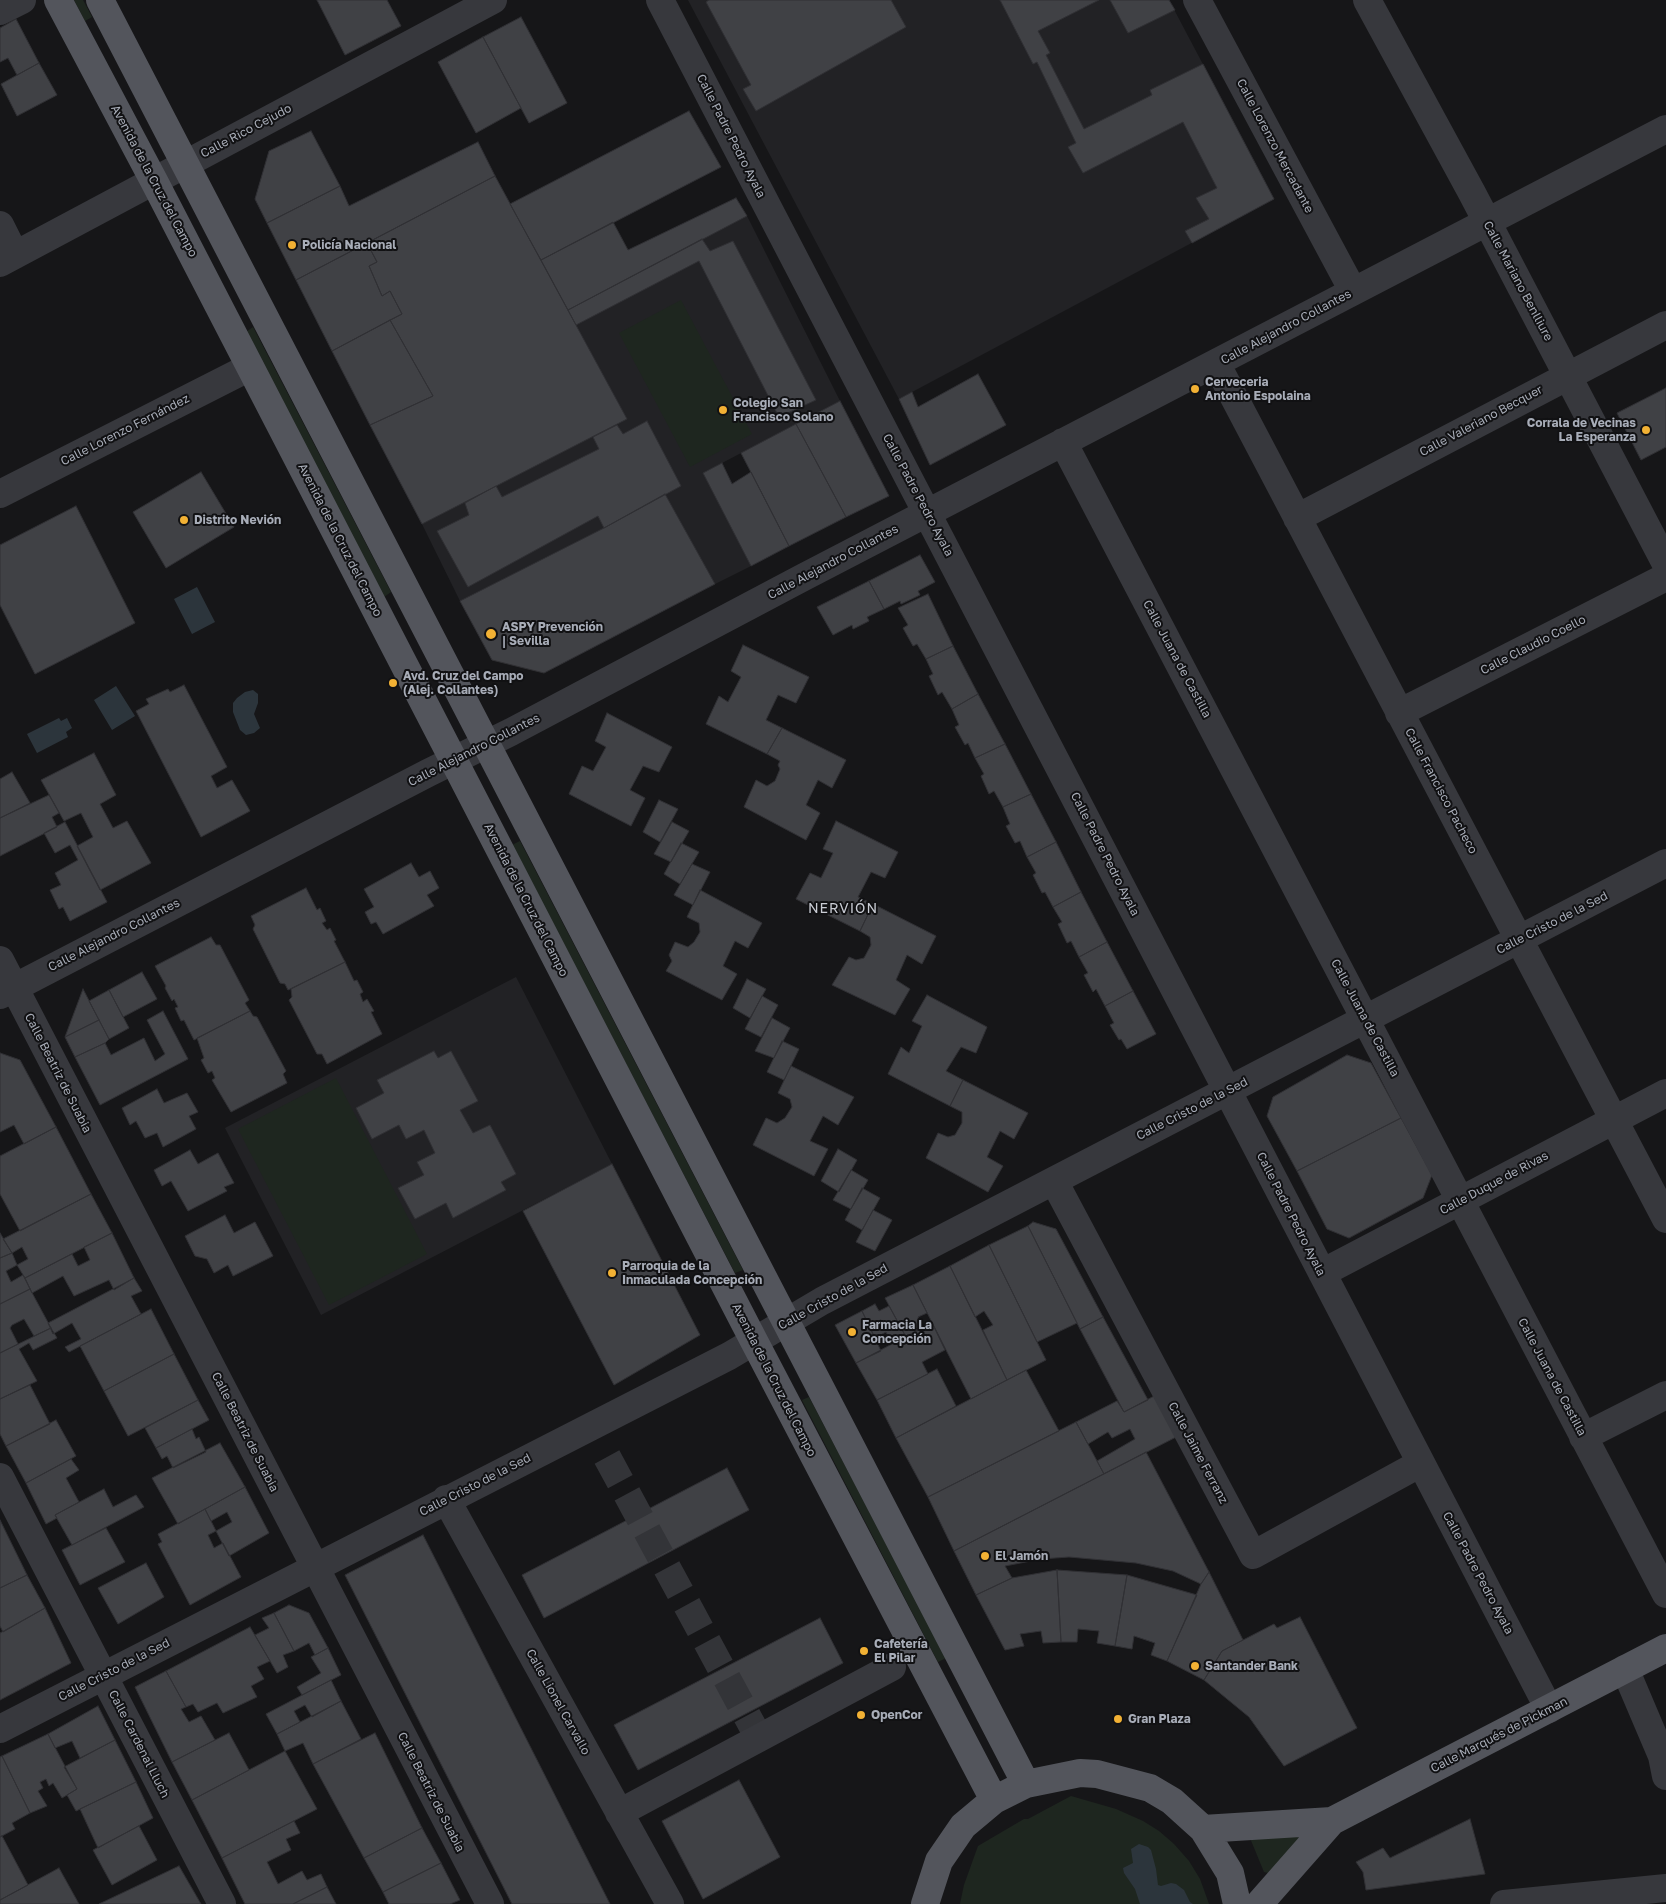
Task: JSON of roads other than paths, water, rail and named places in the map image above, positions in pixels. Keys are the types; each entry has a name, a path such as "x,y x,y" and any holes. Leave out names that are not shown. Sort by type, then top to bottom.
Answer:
{"main road":[{"name":"Avenida de la Cruz del Campo","path":"58,0 154,181 754,1341 994,1800"},
{"path":"100,0 1026,1784"},
{"name":"Calle Marqués de Pickman","path":"1332,1822 1666,1648"},
{"path":"925,1904 939,1861 963,1826 994,1800 1026,1784 1080,1773 1097,1774 1150,1788 1172,1801 1203,1829 1230,1874 1237,1904"},
{"path":"1203,1829 1332,1822"},
{"path":"1259,1904 1332,1822"}],"street":[{"path":"0,11 22,0"},
{"name":"Calle Rico Cejudo","path":"8,259 493,0"},
{"name":"Calle Padre Pedro Ayala","path":"660,0 1549,1709"},
{"name":"Calle Lorenzo Mercadante","path":"1197,0 1353,291"},
{"name":"Calle Mariano Benlliure","path":"1370,1 1666,564"},
{"name":"Calle Alejandro Collantes","path":"7,991 486,744 1666,129"},
{"path":"0,226 8,259"},
{"name":"Calle Valeriano Becquer","path":"1297,518 1666,325"},
{"name":"Calle Francisco Pacheco","path":"1216,363 1666,1219"},
{"name":"Calle Lorenzo Fernández","path":"0,494 250,367"},
{"name":"Calle Juana de Castilla","path":"1063,442 1666,1594"},
{"name":"Calle Claudio Coello","path":"1399,713 1666,577"},
{"name":"Calle Cristo de la Sed","path":"0,1729 315,1566 729,1356 822,1301 1666,863"},
{"name":"Calle Beatriz de Suabia","path":"0,960 7,991 315,1566 490,1904"},
{"name":"Calle Duque de Rivas","path":"1322,1273 1666,1093"},
{"name":"Calle Jaime Ferranz","path":"1054,1181 1253,1555 1421,1463"},
{"path":"1584,1437 1666,1395"},
{"name":"Calle Cardenal Lluch","path":"0,1478 222,1904"},
{"name":"Calle Lionel Carvallo","path":"446,1500 670,1904"},
{"path":"619,1813 892,1667"},
{"path":"1625,1669 1662,1756 1666,1776"},
{"path":"1504,1904 1666,1888"}],"tunnel":[{"path":"607,1457 759,1738"}],"place":[{"name":"Policía Nacional","path":"292,245"},
{"name":"Cerveceria Antonio Espolaina","path":"1195,389"},
{"name":"Colegio San Francisco Solano","path":"723,410"},
{"name":"Corrala de Vecinas La Esperanza","path":"1646,430"},
{"name":"Distrito Nevión","path":"184,520"},
{"name":"ASPY Prevención | Sevilla","path":"491,634"},
{"name":"Avd. Cruz del Campo (Alej. Collantes)","path":"393,683"},
{"name":"Parroquia de la Inmaculada Concepción","path":"612,1273"},
{"name":"Farmacia La Concepción","path":"852,1332"},
{"name":"El Jamón","path":"985,1556"},
{"name":"Cafetería El Pilar","path":"864,1651"},
{"name":"Santander Bank","path":"1195,1666"},
{"name":"OpenCor","path":"861,1715"},
{"name":"Gran Plaza","path":"1118,1719"}],"district":[{"name":"NERVIÓN","path":"843,909"}]}
